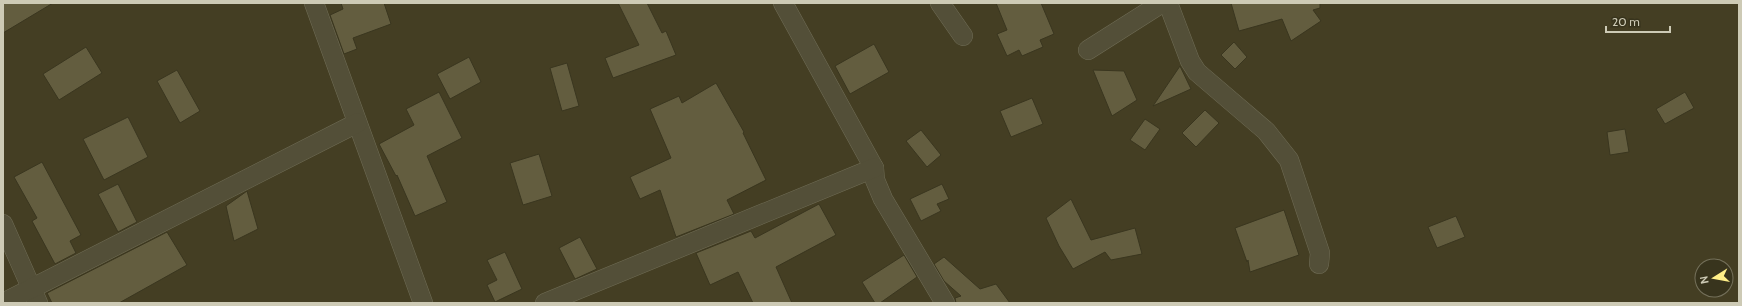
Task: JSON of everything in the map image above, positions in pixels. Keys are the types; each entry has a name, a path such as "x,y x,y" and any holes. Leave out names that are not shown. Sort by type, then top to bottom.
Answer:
{"street":[{"path":"314,3 356,123 423,303"},
{"path":"783,3 874,168 875,180 883,199 945,303"},
{"path":"940,3 963,36"},
{"path":"1088,50 1162,3"},
{"path":"1168,3 1190,61 1196,72 1266,131 1289,160 1320,253 1319,264"},
{"path":"3,303 34,296 356,123"},
{"path":"545,303 874,168"},
{"path":"3,224 34,296"}],"building":[{"path":"3,3 53,3 3,33"},
{"path":"341,3 384,3 391,24 353,38 357,49 344,54 330,15 343,9"},
{"path":"618,3 647,3 662,33 666,31 676,55 613,78 605,58 639,45"},
{"path":"996,3 1041,3 1054,34 1040,40 1043,47 1022,56 1019,50 1007,56 997,34 1007,30"},
{"path":"1231,3 1320,3 1320,8 1313,10 1321,21 1291,41 1282,19 1239,31"},
{"path":"1234,42 1247,57 1235,69 1221,55"},
{"path":"874,44 889,72 850,94 835,66"},
{"path":"86,47 102,73 59,100 43,74"},
{"path":"469,57 481,82 450,99 437,74"},
{"path":"567,63 579,106 562,111 550,68"},
{"path":"1180,66 1191,89 1153,106"},
{"path":"177,70 200,111 180,123 157,81"},
{"path":"1093,70 1124,71 1137,100 1112,116"},
{"path":"716,83 744,132 743,133 766,180 727,200 734,214 676,237 660,190 640,199 630,177 671,158 650,109 679,96 682,103"},
{"path":"439,92 462,138 427,156 447,202 415,216 397,175 396,176 379,144 414,125 406,109"},
{"path":"1685,92 1694,108 1665,124 1656,109"},
{"path":"1032,98 1043,124 1011,137 1000,111"},
{"path":"1205,110 1219,123 1196,147 1182,133"},
{"path":"128,117 148,157 104,180 83,139"},
{"path":"1145,119 1160,129 1145,150 1130,140"},
{"path":"1625,129 1629,152 1610,155 1607,132"},
{"path":"921,130 941,155 927,167 906,141"},
{"path":"539,154 552,196 523,205 510,163"},
{"path":"42,162 81,235 70,241 76,253 55,264 32,221 37,218 14,177"},
{"path":"118,184 137,222 118,232 98,194"},
{"path":"942,184 949,199 937,204 941,211 921,221 910,199"},
{"path":"247,191 258,229 234,241 226,206"},
{"path":"1071,199 1091,240 1135,228 1142,254 1111,260 1105,252 1073,269 1059,246 1046,218"},
{"path":"819,204 836,235 776,267 792,303 753,303 738,272 710,285 696,253 751,231 755,238"},
{"path":"1284,210 1299,255 1250,272 1248,260 1247,262 1235,228"},
{"path":"1456,216 1465,237 1437,248 1428,227"},
{"path":"167,232 187,265 119,303 52,303 47,293"},
{"path":"580,237 597,269 575,279 559,248"},
{"path":"505,252 522,289 495,302 487,285 497,280 487,260"},
{"path":"904,255 917,277 880,303 875,303 862,282"},
{"path":"944,257 980,289 996,284 1010,303 956,303 955,298 961,296 944,281 934,264"}]}
